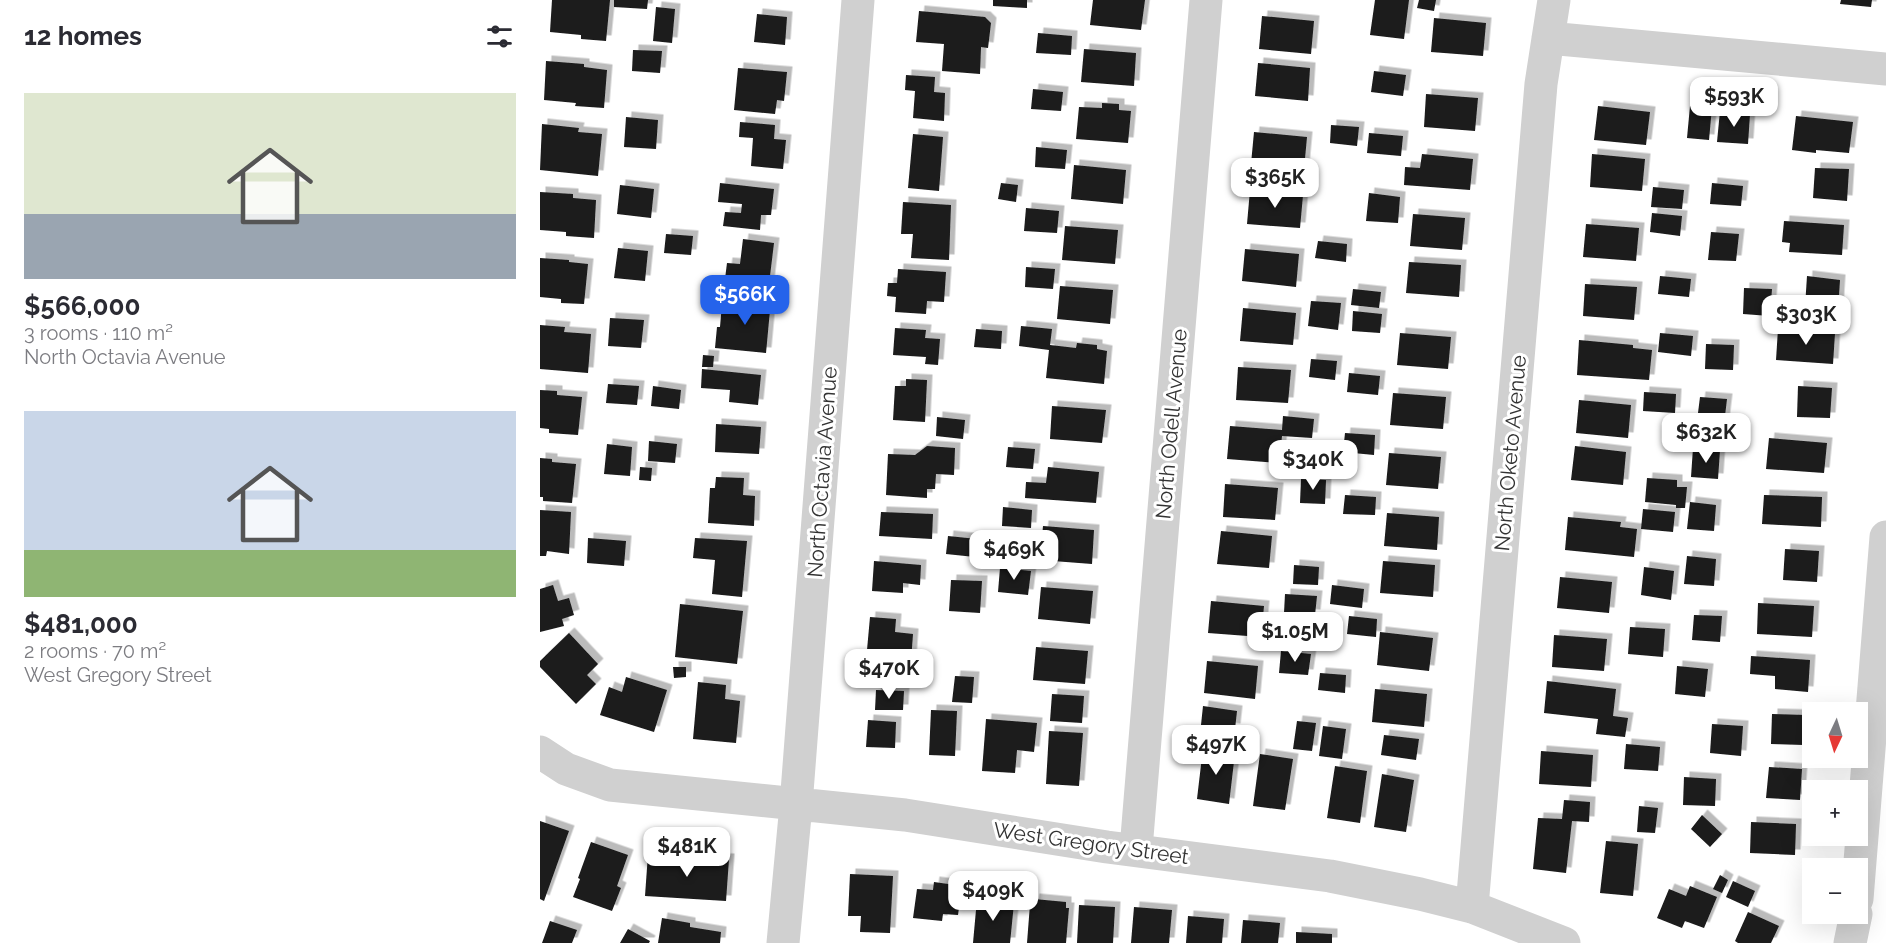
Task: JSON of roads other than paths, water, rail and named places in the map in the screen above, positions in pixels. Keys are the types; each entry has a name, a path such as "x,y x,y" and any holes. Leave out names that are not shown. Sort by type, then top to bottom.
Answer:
{"street":[{"name":"North Octavia Avenue","path":"783,943 796,805 858,0"},
{"name":"North Odell Avenue","path":"1136,849 1206,0"},
{"name":"North Oketo Avenue","path":"1472,908 1539,108 1554,0"},
{"path":"1548,38 1886,69"},
{"path":"1860,858 1886,537"},
{"name":"West Gregory Street","path":"540,752 566,769 610,785 905,815 992,830 1330,876 1419,894 1472,908 1564,943"},
{"path":"1850,943 1854,924"}]}
